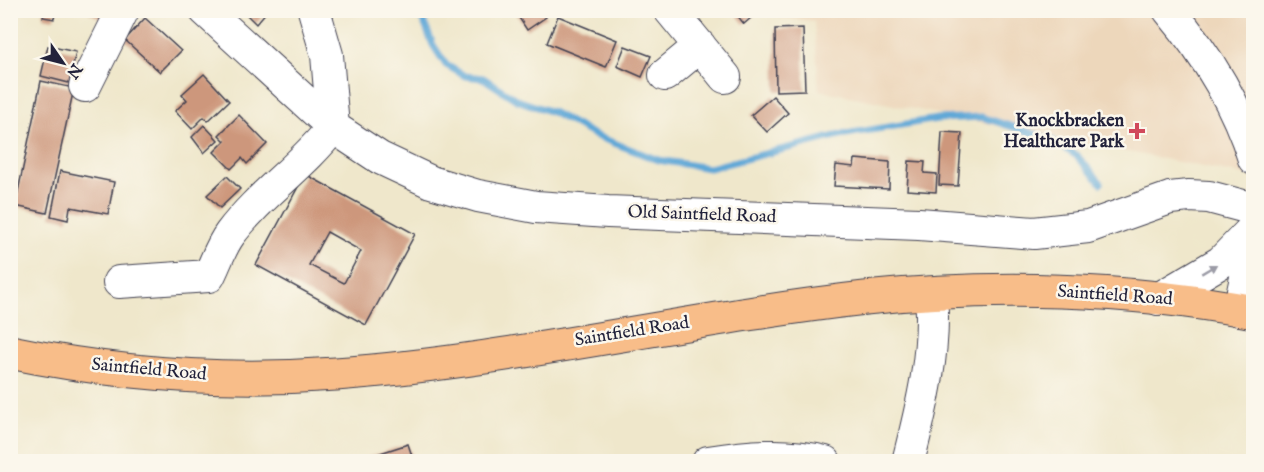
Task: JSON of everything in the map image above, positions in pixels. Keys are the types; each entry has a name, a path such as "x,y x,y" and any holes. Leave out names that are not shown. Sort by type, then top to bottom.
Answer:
{"highway":[{"name":"Saintfield Road","path":"10,352 164,374 239,376 334,374 428,364 775,310 930,294 1053,292 1158,299 1246,311"}],"street":[{"path":"85,86 123,10"},
{"name":"Old Saintfield Road","path":"205,10 333,127 380,158 431,182 478,196 536,207 919,224 1034,233 1088,227 1170,198 1209,197 1254,209"},
{"path":"119,282 209,276 228,237 248,212 281,178 318,146 333,127 327,55 314,10"},
{"path":"670,10 725,77"},
{"path":"1168,10 1194,41 1231,101 1254,159"},
{"path":"665,75 700,46"},
{"path":"1158,299 1221,262 1254,228"},
{"path":"1246,311 1254,241"},
{"path":"908,462 920,416 930,346 933,318 930,294"},
{"path":"708,462 749,456 786,456 825,462"}],"shaded area":[{"name":"Knockbracken Healthcare Park","path":"777,11 1253,11 1253,177 819,90 814,21 778,18"}],"building":[{"path":"44,10 56,10 54,19 43,17"},
{"path":"85,10 107,10 103,20"},
{"path":"242,10 268,10 256,24"},
{"path":"514,10 542,10 546,17 527,30"},
{"path":"733,10 760,10 744,24"},
{"path":"558,16 617,40 606,67 547,43"},
{"path":"145,18 181,51 160,72 125,40"},
{"path":"803,28 805,90 776,91 775,29"},
{"path":"48,46 76,52 69,83 41,76"},
{"path":"625,46 651,56 642,77 617,66"},
{"path":"204,74 229,101 208,121 204,117 192,129 175,111 187,100 182,94"},
{"path":"41,81 74,88 47,213 15,206"},
{"path":"773,96 788,113 767,132 751,115"},
{"path":"239,115 267,144 247,164 242,158 231,169 214,152 225,141 219,135"},
{"path":"204,125 218,140 204,153 192,137"},
{"path":"942,132 962,133 958,186 939,185"},
{"path":"855,159 890,162 889,189 834,186 836,165 854,167"},
{"path":"909,161 925,162 924,173 937,174 936,192 907,190"},
{"path":"60,171 114,182 108,214 70,207 68,220 51,216"},
{"path":"305,174 415,234 366,325 256,265","holes":["327,232 361,251 344,283 309,265"]},
{"path":"227,176 240,189 220,208 207,195"},
{"path":"408,444 414,462 363,462 362,459"}],"waterway":[{"path":"414,10 424,22 433,45 446,65 465,76 483,78 517,100 552,112 596,136 658,160 709,168 840,135 937,119 982,117 1050,139 1077,156 1101,183"}],"place":[{"name":"Knockbracken Healthcare Park","path":"1137,131"}]}
